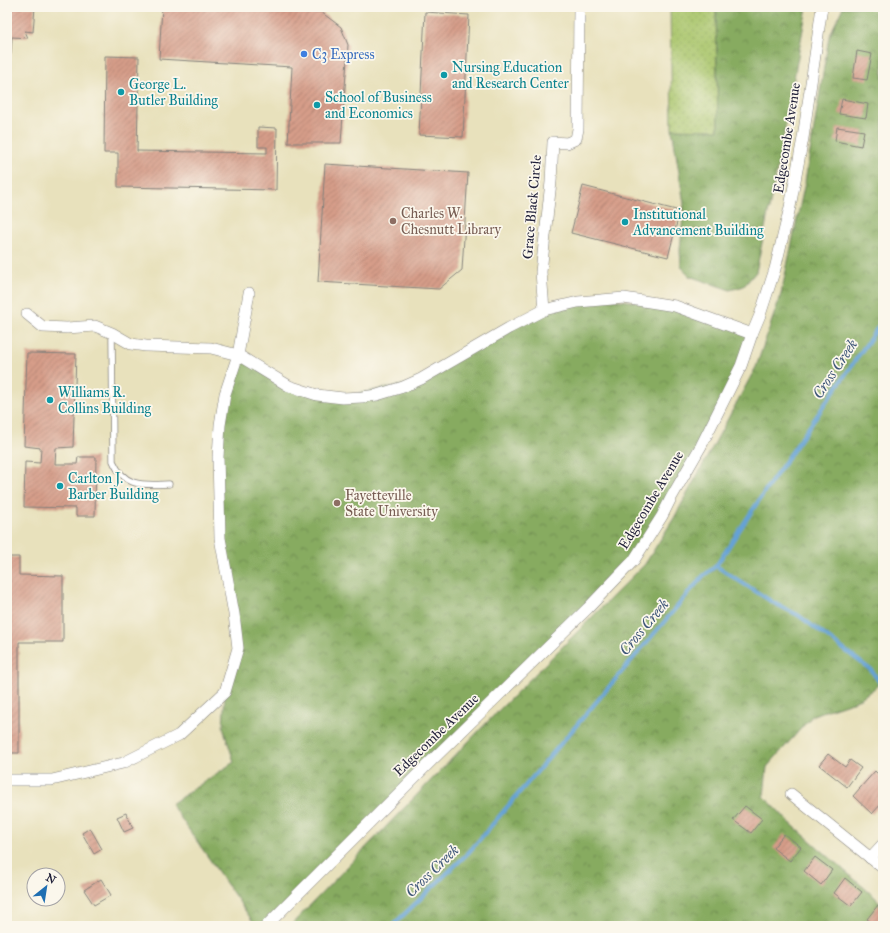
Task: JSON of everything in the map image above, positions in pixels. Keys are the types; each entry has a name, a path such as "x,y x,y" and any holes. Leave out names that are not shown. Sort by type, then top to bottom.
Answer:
{"street":[{"name":"Grace Black Circle","path":"544,310 541,272 551,182 553,142 567,143 576,139 578,129 579,7"},
{"name":"Edgecombe Avenue","path":"266,926 426,766 588,608 634,560 662,516 701,446 741,366 775,269 790,207 803,138 822,7"},
{"path":"7,780 52,780 123,763 179,735 225,692 238,648 234,614 220,538 220,425 225,394 238,355 249,293"},
{"path":"27,314 43,327 66,328 95,326 112,333 131,344 146,346 211,348 238,355 289,386 317,395 343,398 382,394 403,387 421,379 509,328 544,310 578,302 608,299 636,300 675,306 752,334"},
{"path":"791,794 883,868"},
{"path":"870,858 883,844"}],"lane":[{"path":"112,333 112,461 117,471 129,482 169,484"}],"green space":[{"path":"670,7 716,7 718,131 672,129"},
{"path":"716,7 807,7 781,150 756,272 744,286 730,290 689,276 681,266 680,250 684,204 672,129 718,130"},
{"path":"843,7 883,7 883,682 858,700 813,715 767,767 764,796 788,821 877,899 883,910 883,926 290,926 499,710 645,564 674,518 756,367 781,294 805,182 829,37"},
{"path":"608,299 668,305 752,334 725,398 634,560 267,926 256,926 171,804 234,762 223,727 225,692 238,648 228,581 218,457 238,355 289,386 338,397 413,383 552,307"}],"building":[{"path":"7,7 35,7 33,32 25,31 28,38 12,37 11,54 7,54"},
{"name":"School of Business and Economics","path":"162,7 245,7 321,12 341,27 348,45 341,143 288,143 292,67 159,59"},
{"name":"Nursing Education and Research Center","path":"425,12 469,15 463,137 419,135"},
{"path":"857,51 872,54 867,80 853,78"},
{"name":"George L. Butler Building","path":"105,56 139,57 137,151 267,153 267,147 258,147 258,127 277,128 276,190 118,187 118,153 104,153"},
{"path":"842,99 868,104 866,118 839,114"},
{"path":"837,127 864,131 861,146 835,141"},
{"name":"Charles W. Chesnutt Library","path":"325,164 468,173 462,270 439,289 318,282"},
{"name":"Institutional Advancement Building","path":"583,186 680,211 668,257 571,233"},
{"path":"27,353 76,354 73,447 56,448 55,464 77,464 78,457 96,457 95,516 76,516 76,508 24,507 25,462 40,463 41,448 24,446"},
{"path":"7,557 19,557 19,575 63,576 63,642 19,642 19,753 7,753"},
{"path":"828,754 845,767 850,760 861,768 847,787 819,765"},
{"path":"875,771 883,779 883,786 881,788 883,791 883,802 872,814 853,796"},
{"path":"745,806 762,819 751,833 733,820"},
{"path":"126,813 133,828 124,832 117,817"},
{"path":"90,828 102,849 94,854 82,833"},
{"path":"784,834 801,847 790,861 773,848"},
{"path":"815,857 832,870 821,885 804,871"},
{"path":"845,878 862,892 851,906 834,893"},
{"path":"101,879 111,895 94,905 84,890"},
{"path":"878,905 883,908 883,926 876,926 867,919"}],"waterway":[{"name":"Cross Creek","path":"392,926 469,852 703,576 716,566 765,491 883,320"},
{"path":"716,566 774,603 798,615 871,670 883,687"}],"place":[{"name":"C3 Express","path":"304,54"},
{"name":"Nursing Education and Research Center","path":"444,75"},
{"name":"George L. Butler Building","path":"121,92"},
{"name":"School of Business and Economics","path":"317,105"},
{"name":"Charles W. Chesnutt Library","path":"393,221"},
{"name":"Institutional Advancement Building","path":"625,222"},
{"name":"Williams R. Collins Building","path":"50,400"},
{"name":"Carlton J. Barber Building","path":"60,486"},
{"name":"Fayetteville State University","path":"337,503"}]}
